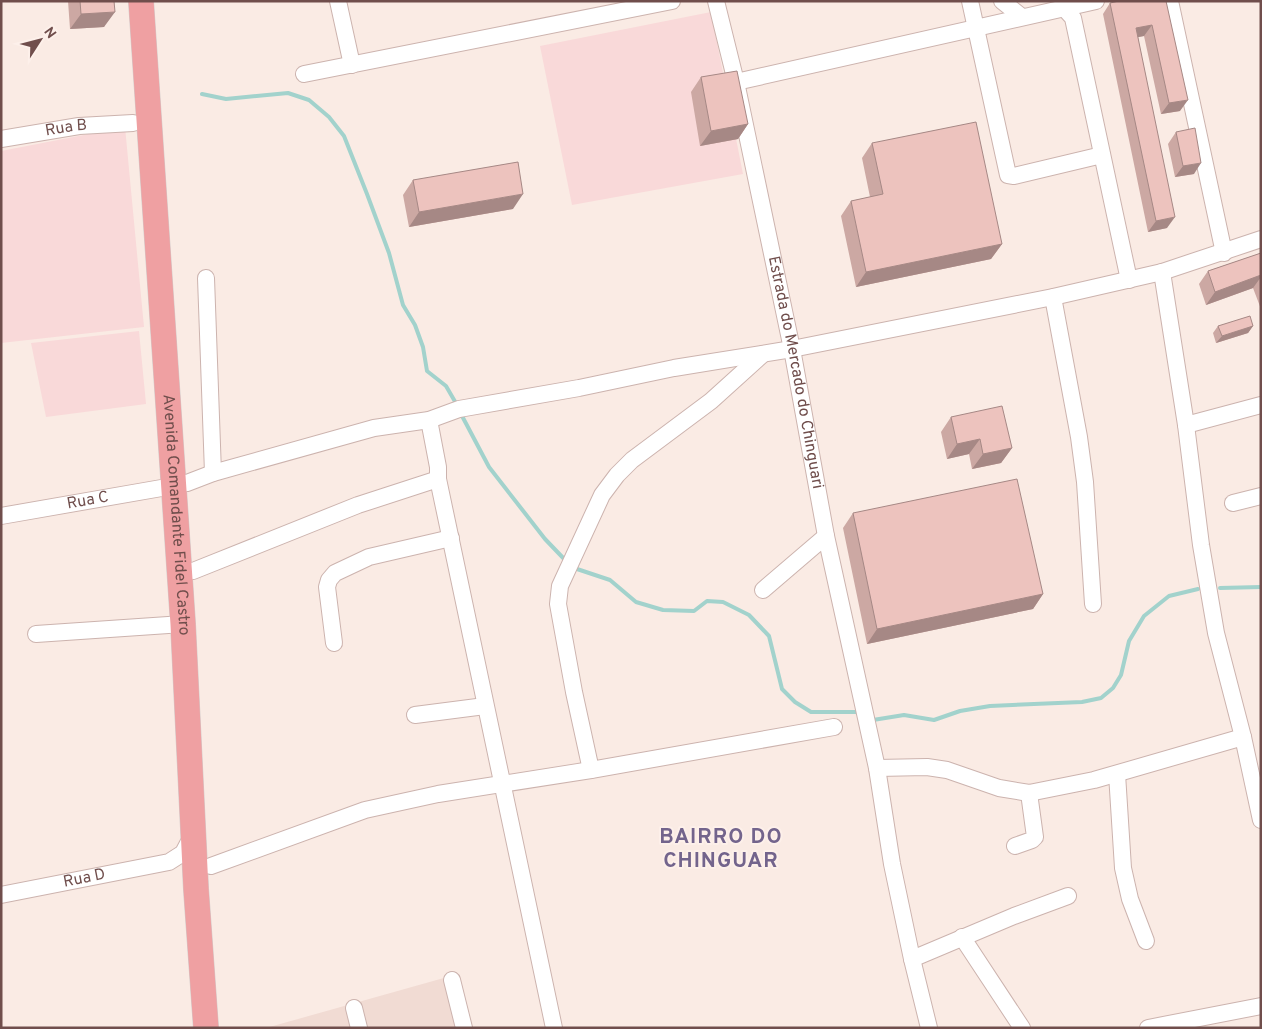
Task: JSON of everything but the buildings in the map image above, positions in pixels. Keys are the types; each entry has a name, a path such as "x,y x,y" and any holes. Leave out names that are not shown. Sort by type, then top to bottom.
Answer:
{"highway":[{"name":"Avenida Comandante Fidel Castro","path":"141,1 180,485 193,571 222,1028"},
{"name":"Avenida Comandante Fidel Castro","path":"157,1 180,485 183,624 196,889 206,1028"}],"street":[{"path":"338,1 352,65"},
{"path":"304,74 672,1"},
{"name":"Estrada do Mercado do Chinguari","path":"716,1 736,82 792,348 826,536 877,768 892,864 929,1028"},
{"path":"970,1 1008,175 1014,176 1102,154"},
{"path":"1002,1 1022,17"},
{"path":"736,82 1096,1"},
{"path":"1170,1 1224,252"},
{"path":"1071,7 1129,280"},
{"name":"Rua B","path":"1,139 79,126 133,123"},
{"name":"Rua C","path":"1,516 180,485 214,473 374,428 429,420 459,409 579,388 674,368 763,354 1053,297 1162,272 1261,239"},
{"path":"1162,272 1186,425 1201,546 1216,632 1243,737 1261,820"},
{"path":"206,278 214,473"},
{"path":"1053,297 1079,437 1086,491 1093,604"},
{"path":"591,770 558,604 560,586 602,495 617,475 632,460 710,401 763,354"},
{"path":"1186,425 1261,405"},
{"path":"429,420 438,467 438,478 554,1028"},
{"path":"193,571 358,505 438,478"},
{"path":"1233,504 1261,496"},
{"path":"763,590 826,536"},
{"path":"334,643 327,587 329,580 335,573 370,557 451,538"},
{"path":"36,634 183,624"},
{"path":"415,715 485,706"},
{"path":"211,866 365,810 438,794 591,770 834,727"},
{"path":"877,768 927,767 947,770 999,788 1029,793 1066,787 1117,774 1243,737"},
{"path":"1117,774 1123,868 1130,898 1146,941"},
{"path":"1015,846 1036,838 1029,793"},
{"name":"Rua D","path":"1,895 168,863 183,853 190,843 194,831"},
{"path":"168,863 176,863 186,868 192,876 196,889"},
{"path":"912,959 962,937 1068,896"},
{"path":"962,937 1022,1028"},
{"path":"452,980 464,1028"},
{"path":"1148,1028 1261,1006"},
{"path":"354,1008 360,1028"}],"shaded area":[{"path":"711,12 743,174 572,205 540,46"},
{"path":"125,127 144,327 1,343 1,151"},
{"path":"139,331 146,404 46,417 31,343"},
{"path":"458,974 471,1028 266,1028"}],"waterway":[{"path":"202,94 226,99 288,93 309,100 329,117 344,136 367,194 389,253 403,305 415,325 423,347 427,371 446,386 457,405"},
{"path":"461,414 489,467 545,539 567,562"},
{"path":"574,568 610,580 636,602 663,610 694,611 707,601 723,602 749,615 769,636 782,689 795,702 811,712 856,712 860,714"},
{"path":"1220,588 1261,587"},
{"path":"871,719 904,715 934,720 960,711 990,706 1082,702 1101,698 1113,688 1121,675 1129,641 1144,616 1169,596 1198,589"}],"district":[{"name":"BAIRRO DO CHINGUAR","path":"721,849"}]}
